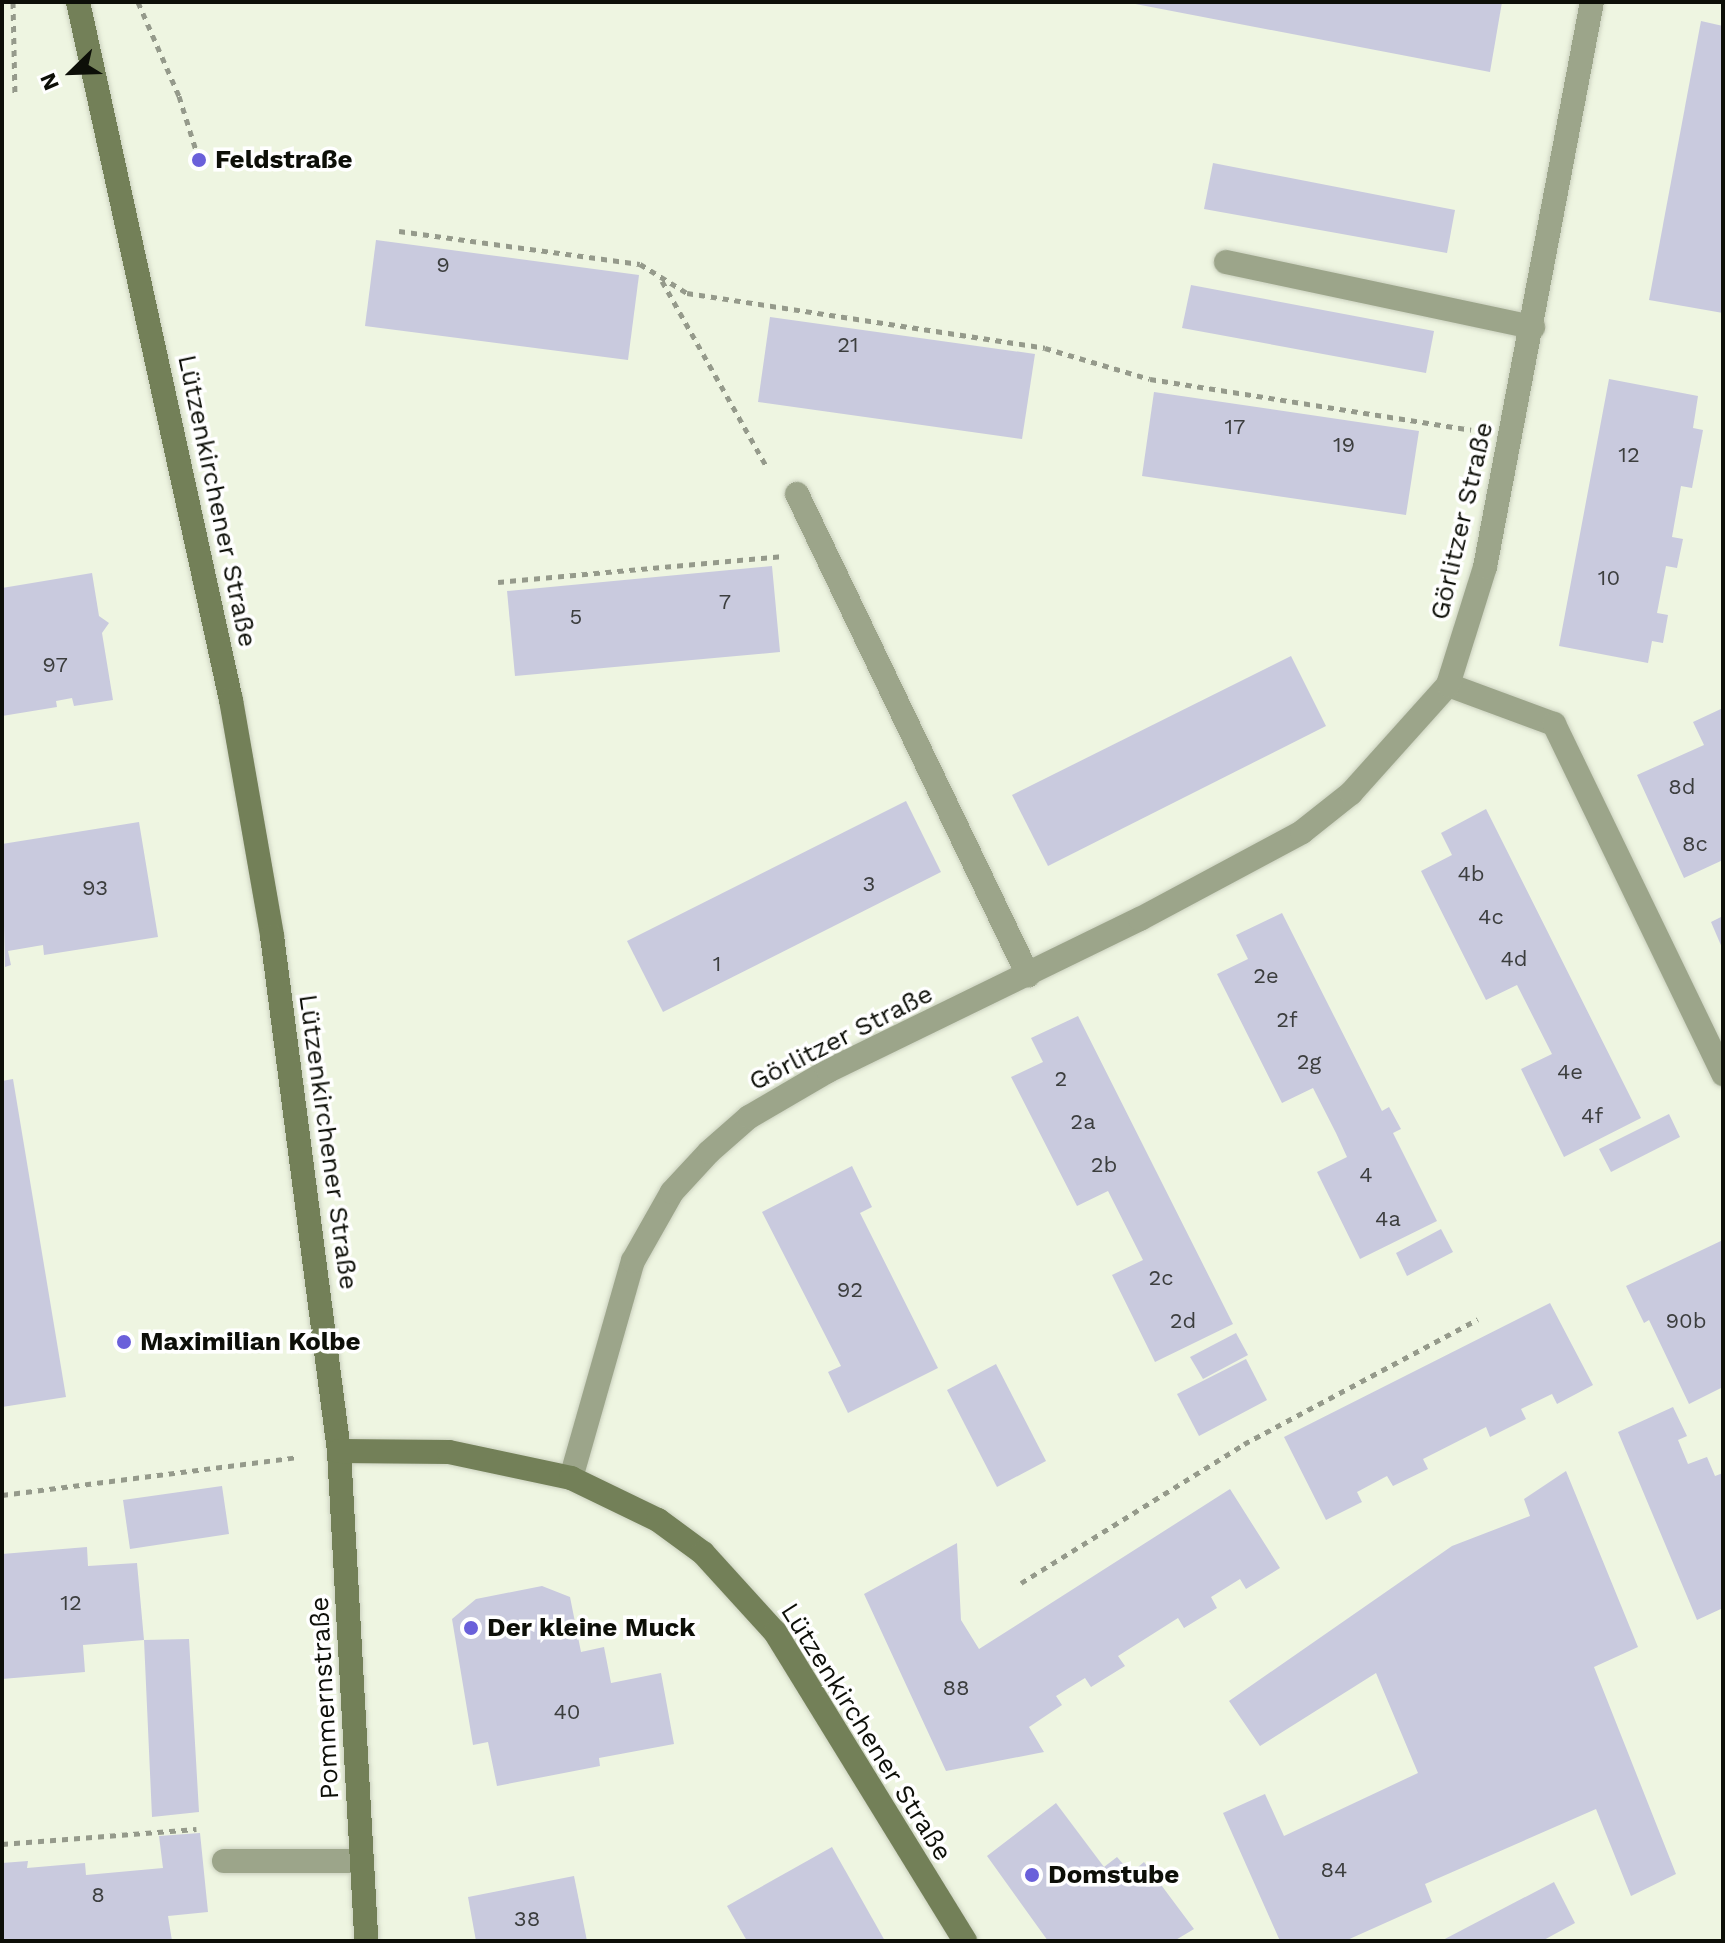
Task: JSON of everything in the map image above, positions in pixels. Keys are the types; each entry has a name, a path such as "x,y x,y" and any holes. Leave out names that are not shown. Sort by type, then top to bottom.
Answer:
{"main road":[{"name":"Lützenkirchener Straße","path":"78,2 231,700 276,967 339,1451 449,1452 571,1478 658,1520 703,1553 742,1591 800,1671 965,1941"},
{"name":"Pommernstraße","path":"339,1451 366,1941"}],"street":[{"name":"Görlitzer Straße","path":"571,1478 633,1261 672,1192 749,1117 828,1071 1028,975 1302,832 1351,793 1448,685 1485,567 1533,327 1592,2"},
{"path":"1226,262 1533,327"},
{"path":"797,494 1028,975"},
{"path":"1448,685 1554,724 1723,1074"},
{"path":"224,1861 361,1861"}],"path":[{"path":"13,2 15,96"},
{"path":"138,2 179,96 199,160"},
{"path":"399,231 640,264 687,293 1045,348 1150,379 1511,437"},
{"path":"662,280 785,500 797,494"},
{"path":"498,582 826,552"},
{"path":"1021,1583 1244,1444 1478,1319"},
{"path":"2,1495 339,1451"},
{"path":"2,1844 205,1828"}],"building":[{"path":"1125,2 1502,2 1490,72"},
{"path":"1701,21 1723,26 1723,313 1649,300"},
{"path":"1213,163 1455,210 1447,253 1204,209"},
{"path":"376,240 639,275 628,360 365,326"},
{"path":"1191,285 1434,331 1426,373 1182,328"},
{"path":"770,317 1035,354 1022,439 758,402"},
{"path":"1609,379 1698,396 1693,428 1703,430 1692,488 1681,486 1672,537 1683,539 1677,568 1666,566 1657,613 1668,615 1663,643 1652,641 1648,663 1559,646"},
{"path":"1154,392 1419,431 1406,515 1142,476"},
{"path":"772,566 780,652 515,676 507,591"},
{"path":"92,573 99,616 109,623 102,633 113,700 74,706 72,698 56,701 57,707 2,716 2,588"},
{"path":"1291,656 1326,726 1048,866 1012,795"},
{"path":"1723,708 1723,860 1684,878 1637,775 1704,745 1693,722"},
{"path":"906,801 941,872 663,1012 627,941"},
{"path":"1486,809 1641,1118 1564,1157 1521,1069 1552,1054 1517,985 1486,1000 1421,871 1452,855 1441,833"},
{"path":"139,822 158,937 44,955 43,945 8,951 11,965 5,967 2,844"},
{"path":"1282,913 1382,1111 1389,1107 1401,1129 1393,1133 1437,1221 1360,1259 1317,1172 1347,1157 1336,1133 1313,1088 1282,1103 1217,974 1248,959 1236,935"},
{"path":"1723,916 1723,950 1711,922"},
{"path":"1078,1016 1233,1324 1155,1362 1112,1275 1143,1260 1108,1191 1077,1206 1011,1077 1043,1062 1031,1038"},
{"path":"13,1079 66,1397 2,1407 2,1081"},
{"path":"1669,1114 1680,1137 1611,1172 1599,1149"},
{"path":"852,1166 872,1207 860,1213 938,1368 848,1413 828,1372 841,1366 762,1212"},
{"path":"1441,1229 1453,1252 1407,1276 1396,1253"},
{"path":"1723,1240 1723,1387 1689,1404 1649,1320 1644,1323 1626,1286"},
{"path":"1550,1303 1593,1385 1557,1404 1552,1394 1521,1409 1526,1419 1490,1437 1486,1427 1423,1459 1428,1469 1393,1486 1387,1476 1357,1492 1362,1502 1326,1520 1284,1437"},
{"path":"1236,1333 1248,1355 1203,1379 1190,1357"},
{"path":"1246,1359 1267,1400 1199,1436 1177,1394"},
{"path":"996,1364 1046,1461 997,1487 947,1390"},
{"path":"1673,1407 1687,1436 1678,1440 1688,1464 1707,1457 1715,1476 1723,1473 1723,1608 1697,1620 1618,1432"},
{"path":"1566,1471 1638,1647 1594,1667 1676,1874 1631,1896 1596,1809 1425,1884 1432,1902 1345,1941 1280,1941 1223,1813 1265,1794 1284,1836 1418,1773 1376,1673 1260,1746 1229,1701 1452,1546 1530,1516 1524,1499"},
{"path":"222,1486 229,1534 130,1549 123,1500"},
{"path":"1230,1489 1280,1568 1246,1589 1240,1579 1211,1597 1217,1608 1184,1628 1178,1618 1118,1656 1125,1666 1091,1687 1085,1678 1056,1696 1062,1705 1029,1727 1044,1752 946,1771 864,1594 957,1543 961,1620 979,1649"},
{"path":"87,1547 88,1566 137,1563 144,1640 83,1645 85,1672 2,1679 2,1554"},
{"path":"542,1586 570,1597 581,1652 604,1647 611,1683 661,1673 674,1744 599,1758 600,1766 497,1786 488,1742 473,1745 452,1619 476,1599"},
{"path":"189,1639 199,1812 152,1817 144,1640"},
{"path":"1056,1803 1104,1867 1117,1857 1131,1873 1144,1862 1194,1929 1174,1941 1048,1941 987,1856"},
{"path":"200,1833 208,1912 168,1916 172,1941 2,1941 2,1863 28,1861 27,1868 85,1863 86,1875 163,1868 159,1836"},
{"path":"832,1847 885,1941 747,1941 727,1906"},
{"path":"574,1876 587,1941 476,1941 468,1897"},
{"path":"1554,1882 1575,1923 1542,1941 1441,1941"}],"place":[{"name":"Feldstraße","path":"199,160"},
{"name":"Maximilian Kolbe","path":"124,1342"},
{"name":"Der kleine Muck","path":"471,1628"},
{"name":"Domstube","path":"1032,1875"}]}
